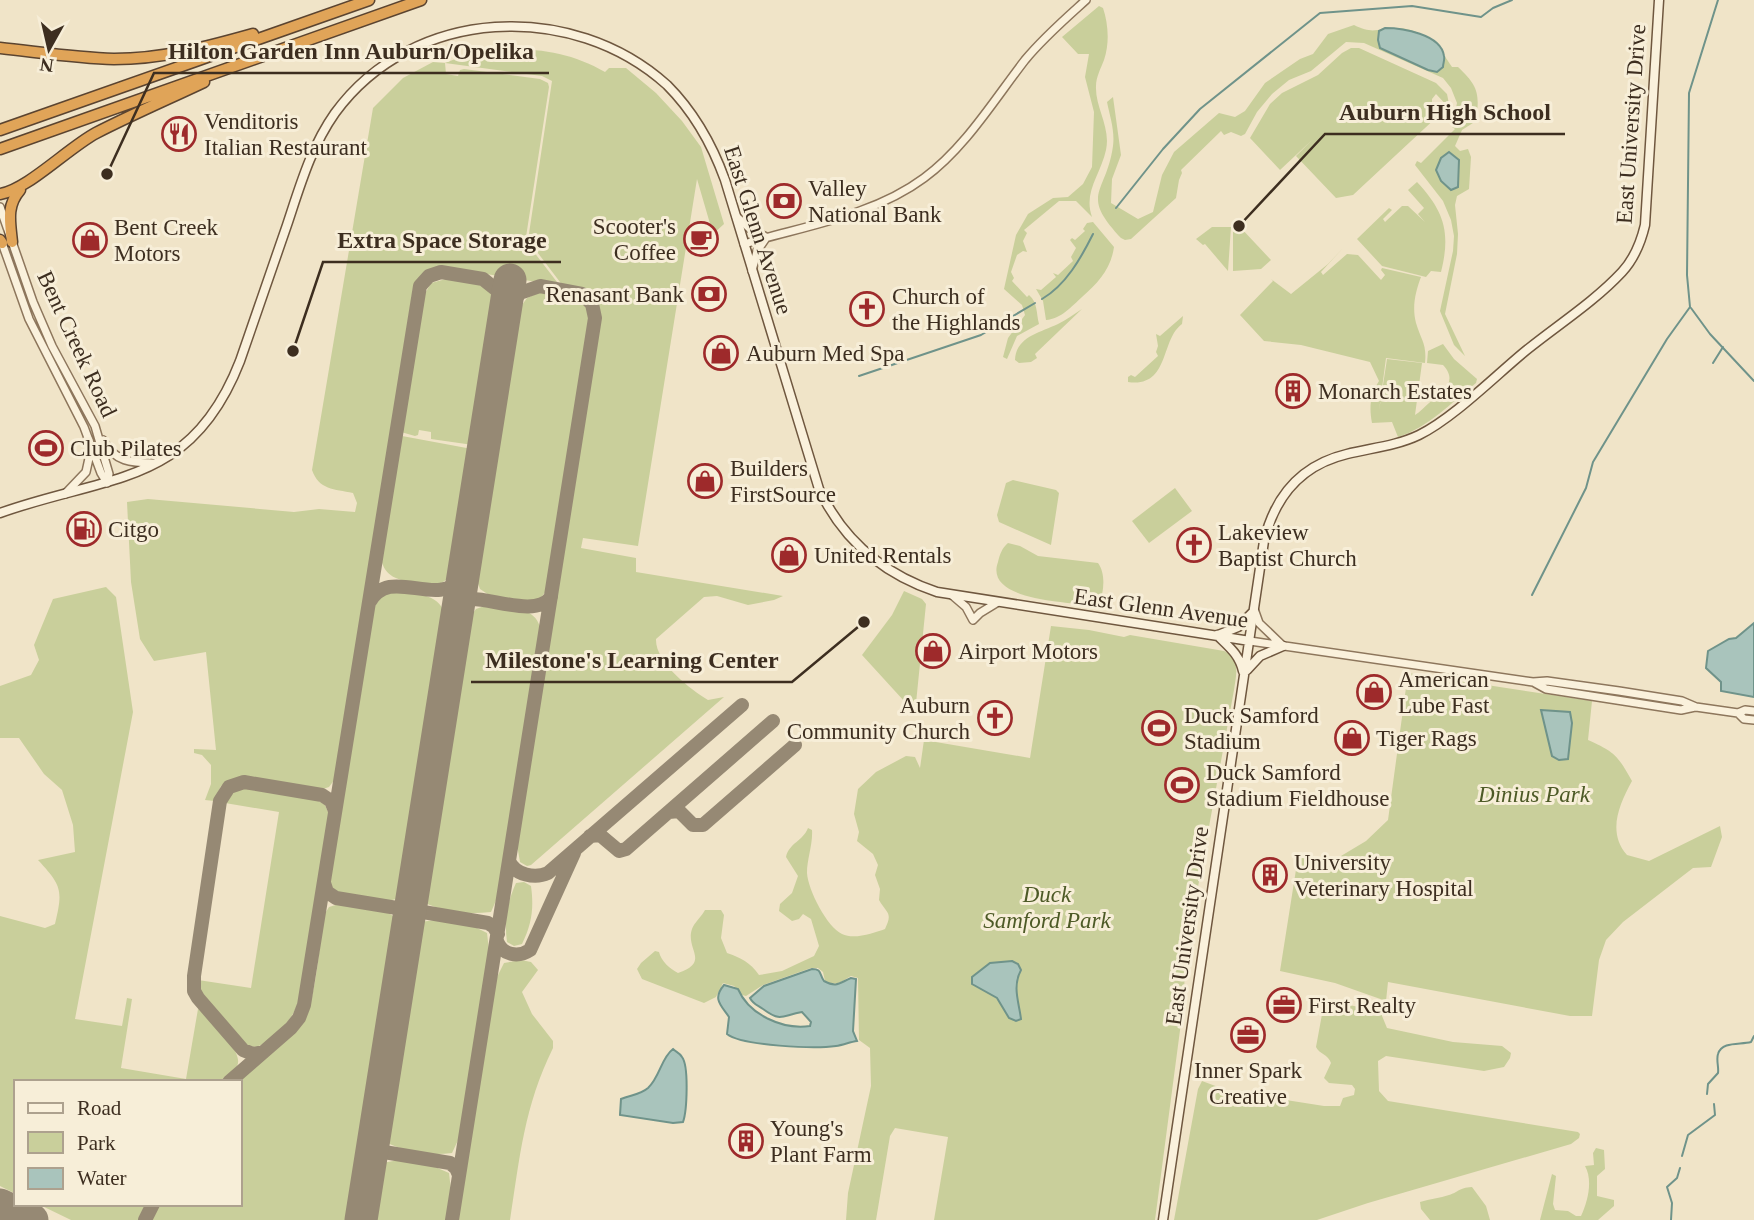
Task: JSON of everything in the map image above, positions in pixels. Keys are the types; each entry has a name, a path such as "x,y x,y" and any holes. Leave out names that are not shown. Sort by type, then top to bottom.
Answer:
{"highway":[{"path":"0,130 369,0"},
{"path":"0,149 421,0"},
{"path":"0,48 125,58 184,52 302,23"},
{"path":"0,194 19,188 94,134 215,77 297,44"},
{"path":"4,240 12,202 20,190 54,161"}],"main road":[{"name":"East University Drive","path":"1163,1220 1268,524 1284,494 1299,477 1323,462 1345,454 1401,442 1427,430 1623,271 1634,256 1645,225 1659,0"},
{"name":"East Glenn Avenue","path":"0,513 107,483 159,463 191,439 208,422 227,393 305,169 335,113 358,87 384,65 426,41 475,26 526,23 575,32 620,50 658,77 690,112 715,156 813,472 836,519 862,550 890,571 921,587 952,595 1250,641"},
{"path":"1244,676 1241,660 1217,635 1238,627 1254,609"},
{"path":"1244,676 1260,656 1283,646"}],"street":[{"path":"744,244 884,202 926,177 961,142 1027,58 1086,0"},
{"name":"Bent Creek Road","path":"0,207 4,240 29,318 92,445 100,473 107,483"},
{"path":"735,215 749,228 766,237"},
{"path":"752,272 757,251 766,237"},
{"name":"Bent Creek Road","path":"4,240 52,346 95,426 109,474 107,483"},
{"path":"95,426 109,450 117,457 131,463 159,463"},
{"path":"65,494 86,472 92,445"},
{"path":"952,595 966,607 973,620 979,613 998,602"},
{"path":"1254,609 1259,623 1283,646"},
{"name":"East Glenn Avenue","path":"1250,641 1533,682 1547,681 1619,691 1738,713 1745,710 1754,712"},
{"name":"East Glenn Avenue","path":"1738,713 1744,719 1754,720"}],"green space":[{"path":"1099,6 1105,14 1108,40 1097,79 1096,94 1107,142 1104,159 1091,191 1092,217 1076,201 1059,201 1024,230 1027,233 1023,241 1027,252 1023,251 1017,255 1011,272 1014,278 1012,281 1027,297 1029,295 1032,298 1039,324 1017,336 1007,359 1003,357 1008,338 1025,315 1022,305 1004,289 1016,235 1028,214 1053,198 1068,197 1083,184 1092,167 1094,112 1085,77 1089,54 1078,54 1062,37"},
{"path":"1354,25 1371,30 1405,29 1422,35 1442,52 1452,67 1458,67 1474,85 1478,103 1476,121 1462,130 1455,146 1460,151 1468,149 1471,157 1469,189 1457,196 1455,205 1457,254 1445,314 1465,356 1454,345 1440,311 1453,251 1451,220 1443,201 1415,165 1417,161 1421,163 1455,129 1452,127 1457,103 1443,78 1364,43 1346,42 1311,71 1289,80 1272,94 1257,112 1245,134 1241,136 1231,132 1224,135 1221,131 1181,170 1176,198 1131,239 1121,238 1101,212 1099,194 1113,146 1107,102 1113,97 1121,155 1112,179 1111,203 1138,219 1153,212 1162,175 1174,152 1219,113 1235,117 1245,111 1265,83 1300,59 1313,54 1328,34"},
{"path":"1351,48 1359,48 1436,83 1447,94 1450,109 1436,94 1432,99 1432,110 1439,115 1353,195 1336,198 1296,156 1312,140 1280,170 1250,138 1270,104 1282,93 1318,75"},
{"path":"516,49 568,56 605,72 609,68 626,68 656,93 701,147 724,224 713,234 697,179 638,546 583,538 581,548 636,558 636,572 783,596 748,605 717,596 704,597 656,639 661,657 683,682 708,700 724,697 527,866 520,862 517,845 522,803 599,318 592,299 577,289 563,286 528,240 552,81 542,76 445,63 468,54"},
{"path":"433,62 445,63 446,74 458,76 460,70 464,69 540,79 548,83 526,237 527,243 557,285 441,267 423,275 413,289 335,779 329,787 320,790 236,778 221,786 214,801 205,800 211,784 211,765 202,755 194,753 194,749 216,750 206,652 154,661 140,639 131,582 127,502 148,499 294,512 319,509 355,512 357,503 353,493 323,485 312,470 373,108 403,78"},
{"path":"1417,182 1434,203 1445,234 1441,272 1431,271 1426,277 1382,266 1357,239 1389,208 1392,210 1383,219 1385,222 1402,206 1408,206 1425,222 1418,214 1424,208 1408,190"},
{"path":"1093,222 1114,247 1107,269 1070,308 1057,317 1046,320 1043,301 1036,289 1041,290 1056,277 1053,273 1058,275 1073,261 1071,257 1076,248 1070,240 1075,240 1085,231 1083,229 1087,223"},
{"path":"1212,227 1231,227 1228,271 1205,244 1196,239"},
{"path":"1233,227 1240,227 1271,260 1261,269 1233,271"},
{"path":"1344,247 1321,272 1323,275 1347,254 1358,255 1381,280 1385,275 1382,268 1421,277 1414,311 1424,346 1425,363 1386,358 1379,411 1387,359 1422,363 1415,415 1443,391 1449,382 1448,371 1443,365 1427,363 1428,351 1443,344 1454,359 1477,379 1476,383 1430,421 1398,437 1392,422 1372,423 1371,401 1379,381 1370,362 1301,345 1264,341 1240,315 1273,281 1271,279 1291,294 1328,264"},
{"path":"446,279 470,282 483,287 493,297 495,306 473,445 431,439 431,432 419,430 415,436 401,432 423,297 431,283"},
{"path":"543,291 580,300 589,311 591,320 549,587 540,599 533,602 492,597 480,589 475,575 517,312 527,298"},
{"path":"1082,309 1035,354 1037,358 1031,362 1019,363 1015,360 1016,352 1024,341"},
{"path":"1183,316 1182,324 1175,331 1158,371 1141,382 1128,382 1128,377 1135,377 1158,356 1156,334 1160,336"},
{"path":"402,436 472,449 454,569 448,578 438,584 398,579 389,574 381,559"},
{"path":"1013,480 1059,493 1051,545 999,522 997,515 1006,483"},
{"path":"1175,488 1192,511 1149,543 1132,521"},
{"path":"1008,543 1038,556 1098,563 1103,583 1099,604 1046,600 1014,592 1003,584 997,575 1001,551"},
{"path":"106,587 116,597 133,712 75,1019 122,1026 127,998 132,999 121,1068 186,1079 198,1009 225,1037 238,1060 237,1066 221,1080 14,1080 14,1193 0,1186 0,916 45,928 55,924 59,903 58,889 52,876 38,860 75,852 73,825 62,790 44,774 19,738 0,738 0,686 31,675 39,660 34,645 53,599"},
{"path":"396,591 427,596 444,610 446,619 402,894 388,901 340,893 332,888 330,880 373,609 382,596"},
{"path":"904,591 922,599 926,604 915,713 862,655 892,615"},
{"path":"490,604 529,613 539,623 541,632 498,896 491,912 464,913 423,902 468,620 476,609"},
{"name":"Duck Samford Park","path":"1051,626 1124,637 1130,635 1224,651 1233,658 1236,668 1185,958 1184,1000 1155,1220 934,1220 948,1137 895,1128 890,1136 876,1220 846,1220 848,1193 871,1086 870,1048 859,1040 858,978 851,976 833,984 825,981 823,972 818,968 811,968 763,985 746,996 734,986 723,983 716,997 704,1003 642,979 637,969 655,951 678,973 688,969 695,960 692,929 705,910 721,910 724,915 721,938 727,953 745,961 759,975 782,971 814,956 819,946 811,919 803,914 792,921 779,911 780,904 792,893 798,876 786,857 808,828 812,830 812,835 808,880 819,907 830,924 847,936 885,929 889,916 879,900 880,889 875,875 878,865 873,854 857,841 859,832 854,814 858,789 876,772 906,756 915,757 920,768 924,740 1030,758"},
{"name":"Dinius Park","path":"1408,673 1592,701 1588,740 1615,756 1632,781 1619,809 1616,828 1621,846 1627,855 1649,861 1720,826 1722,837 1711,867 1693,868 1623,922 1606,940 1599,960 1592,1016 1570,1016 1388,982 1386,1001 1335,983 1280,971 1298,857 1310,859 1341,856 1366,841 1388,820"},
{"path":"245,788 317,800 325,805 329,814 299,1000 282,1028 257,1047 243,1043 199,989 198,980 251,988 279,812 225,803 232,791"},
{"path":"524,882 531,886 531,916 522,944 514,946 507,942 507,912 516,883"},
{"path":"339,904 387,912 397,923 350,1220 151,1220 157,1206 242,1206 242,1080 238,1080 283,1043 305,1018 315,983 324,915 329,907"},
{"path":"436,920 471,925 487,933 489,950 460,1136 452,1153 434,1154 410,1151 385,1142 420,922"},
{"path":"521,960 531,962 538,970 522,992 532,1014 553,1041 553,1048 529,1111 510,1220 456,1220 496,979 504,963"},
{"path":"1328,1001 1380,1011 1387,1028 1453,1042 1502,1046 1511,1053 1504,1067 1484,1071 1386,1056 1378,1061 1379,1091 1388,1101 1578,1132 1579,1138 1571,1144 1317,1220 1174,1220 1198,1089 1202,1081 1229,1091 1324,1106 1340,1106 1343,1098 1354,1095 1355,1089 1352,1085 1329,1083 1324,1078 1331,1063 1316,1047 1323,1009"},
{"path":"1596,1148 1604,1150 1605,1169 1597,1176 1597,1196 1614,1200 1614,1206 1598,1220 1540,1220 1552,1174 1556,1176 1553,1204 1555,1210 1581,1216 1589,1191 1585,1166 1594,1165 1593,1153"},
{"path":"399,1160 433,1166 449,1173 451,1190 448,1220 372,1220 382,1163"},
{"path":"1472,1187 1486,1206 1490,1220 1430,1220 1421,1209 1420,1202"},
{"path":"42,1206 145,1206 139,1220 71,1220"}],"water":[{"path":"1385,28 1410,31 1436,42 1444,56 1443,67 1437,72 1428,70 1380,48 1379,31"},
{"path":"1449,152 1459,160 1458,187 1451,190 1441,181 1436,170 1441,158"},
{"path":"1754,623 1754,697 1721,691 1721,682 1706,668 1708,651 1736,638"},
{"path":"1541,710 1570,712 1572,723 1568,759 1559,760 1552,756"},
{"path":"1012,961 1018,964 1021,970 1017,988 1021,1019 1016,1021 1009,1018 997,998 972,984 972,977 990,963"},
{"path":"812,969 819,971 824,981 832,984 856,979 853,1031 857,1041 836,1046 796,1047 747,1041 727,1034 729,1017 718,998 724,985 738,989 750,1006 768,1019 789,1026 810,1026 811,1022 802,1012 782,1017 774,1016 750,998 764,986"},
{"path":"673,1049 681,1056 686,1069 683,1122 620,1115 621,1099 648,1088"}],"waterway":[{"path":"1116,208 1163,149 1200,109 1320,13 1412,6 1481,17 1493,8 1512,0"},
{"path":"1532,595 1586,488 1593,462 1667,339 1690,307 1687,275 1689,93 1718,0"},
{"path":"1042,299 1066,279 1093,234"},
{"path":"859,376 981,335 1035,303"},
{"path":"1691,308 1710,334 1754,381"},
{"path":"1713,363 1723,347"},
{"path":"1707,1094 1708,1084 1718,1073 1717,1056 1720,1050 1727,1045 1751,1042 1754,1036"},
{"path":"1682,1156 1688,1135 1715,1115 1714,1104"},
{"path":"1671,1220 1672,1203 1667,1187 1677,1178 1680,1168"}],"taxiway":[{"path":"231,1080 291,1028 304,1005 420,286 429,276 441,272 483,279 498,291 505,311"},
{"path":"452,1220 595,318 592,304 582,294 540,286 520,293 505,311"},
{"path":"369,603 378,592 389,587 439,590 451,587 462,578"},
{"path":"457,615 465,602 472,599 514,606 536,606 551,597"},
{"path":"509,861 521,873 537,876 548,873 742,705"},
{"path":"590,836 600,835 619,851 626,849 773,721"},
{"path":"669,812 679,811 693,825 703,825 795,745"},
{"path":"263,1052 253,1054 243,1050 194,991 220,801 229,787 244,782 322,795 331,801 335,811"},
{"path":"497,941 499,946 511,954 530,950 574,853"},
{"path":"324,883 327,892 336,898 397,908 406,904 412,896"},
{"path":"412,896 415,906 423,912 488,923 498,934"},
{"path":"397,908 405,915 407,927"},
{"path":"374,1136 377,1145 384,1152 450,1163 459,1175"},
{"path":"370,1164 375,1156 384,1152"},
{"path":"145,1220 152,1206"}],"runway":[{"path":"361,1220 510,280"},
{"path":"0,1205 32,1220"}],"place":[{"name":"Venditoris Italian Restaurant","path":"179,134"},
{"name":"Hilton Garden Inn Auburn/Opelika","path":"107,174"},
{"name":"Valley National Bank","path":"784,201"},
{"name":"Auburn High School","path":"1239,226"},
{"name":"Scooter's Coffee","path":"701,239"},
{"name":"Bent Creek Motors","path":"90,240"},
{"name":"Renasant Bank","path":"709,294"},
{"name":"Church of the Highlands","path":"867,309"},
{"name":"Extra Space Storage","path":"293,351"},
{"name":"Auburn Med Spa","path":"721,353"},
{"name":"Monarch Estates","path":"1293,391"},
{"name":"Club Pilates","path":"46,448"},
{"name":"Builders FirstSource","path":"705,481"},
{"name":"Citgo","path":"84,529"},
{"name":"Lakeview Baptist Church","path":"1194,545"},
{"name":"United Rentals","path":"789,555"},
{"name":"Milestone's Learning Center","path":"864,622"},
{"name":"Airport Motors","path":"933,651"},
{"name":"American Lube Fast","path":"1374,692"},
{"name":"Auburn Community Church","path":"995,718"},
{"name":"Duck Samford Stadium","path":"1159,728"},
{"name":"Tiger Rags","path":"1352,738"},
{"name":"Duck Samford Stadium Fieldhouse","path":"1182,785"},
{"name":"University Veterinary Hospital","path":"1270,875"},
{"name":"First Realty","path":"1284,1005"},
{"name":"Inner Spark Creative","path":"1248,1035"},
{"name":"Young's Plant Farm","path":"746,1141"}]}
